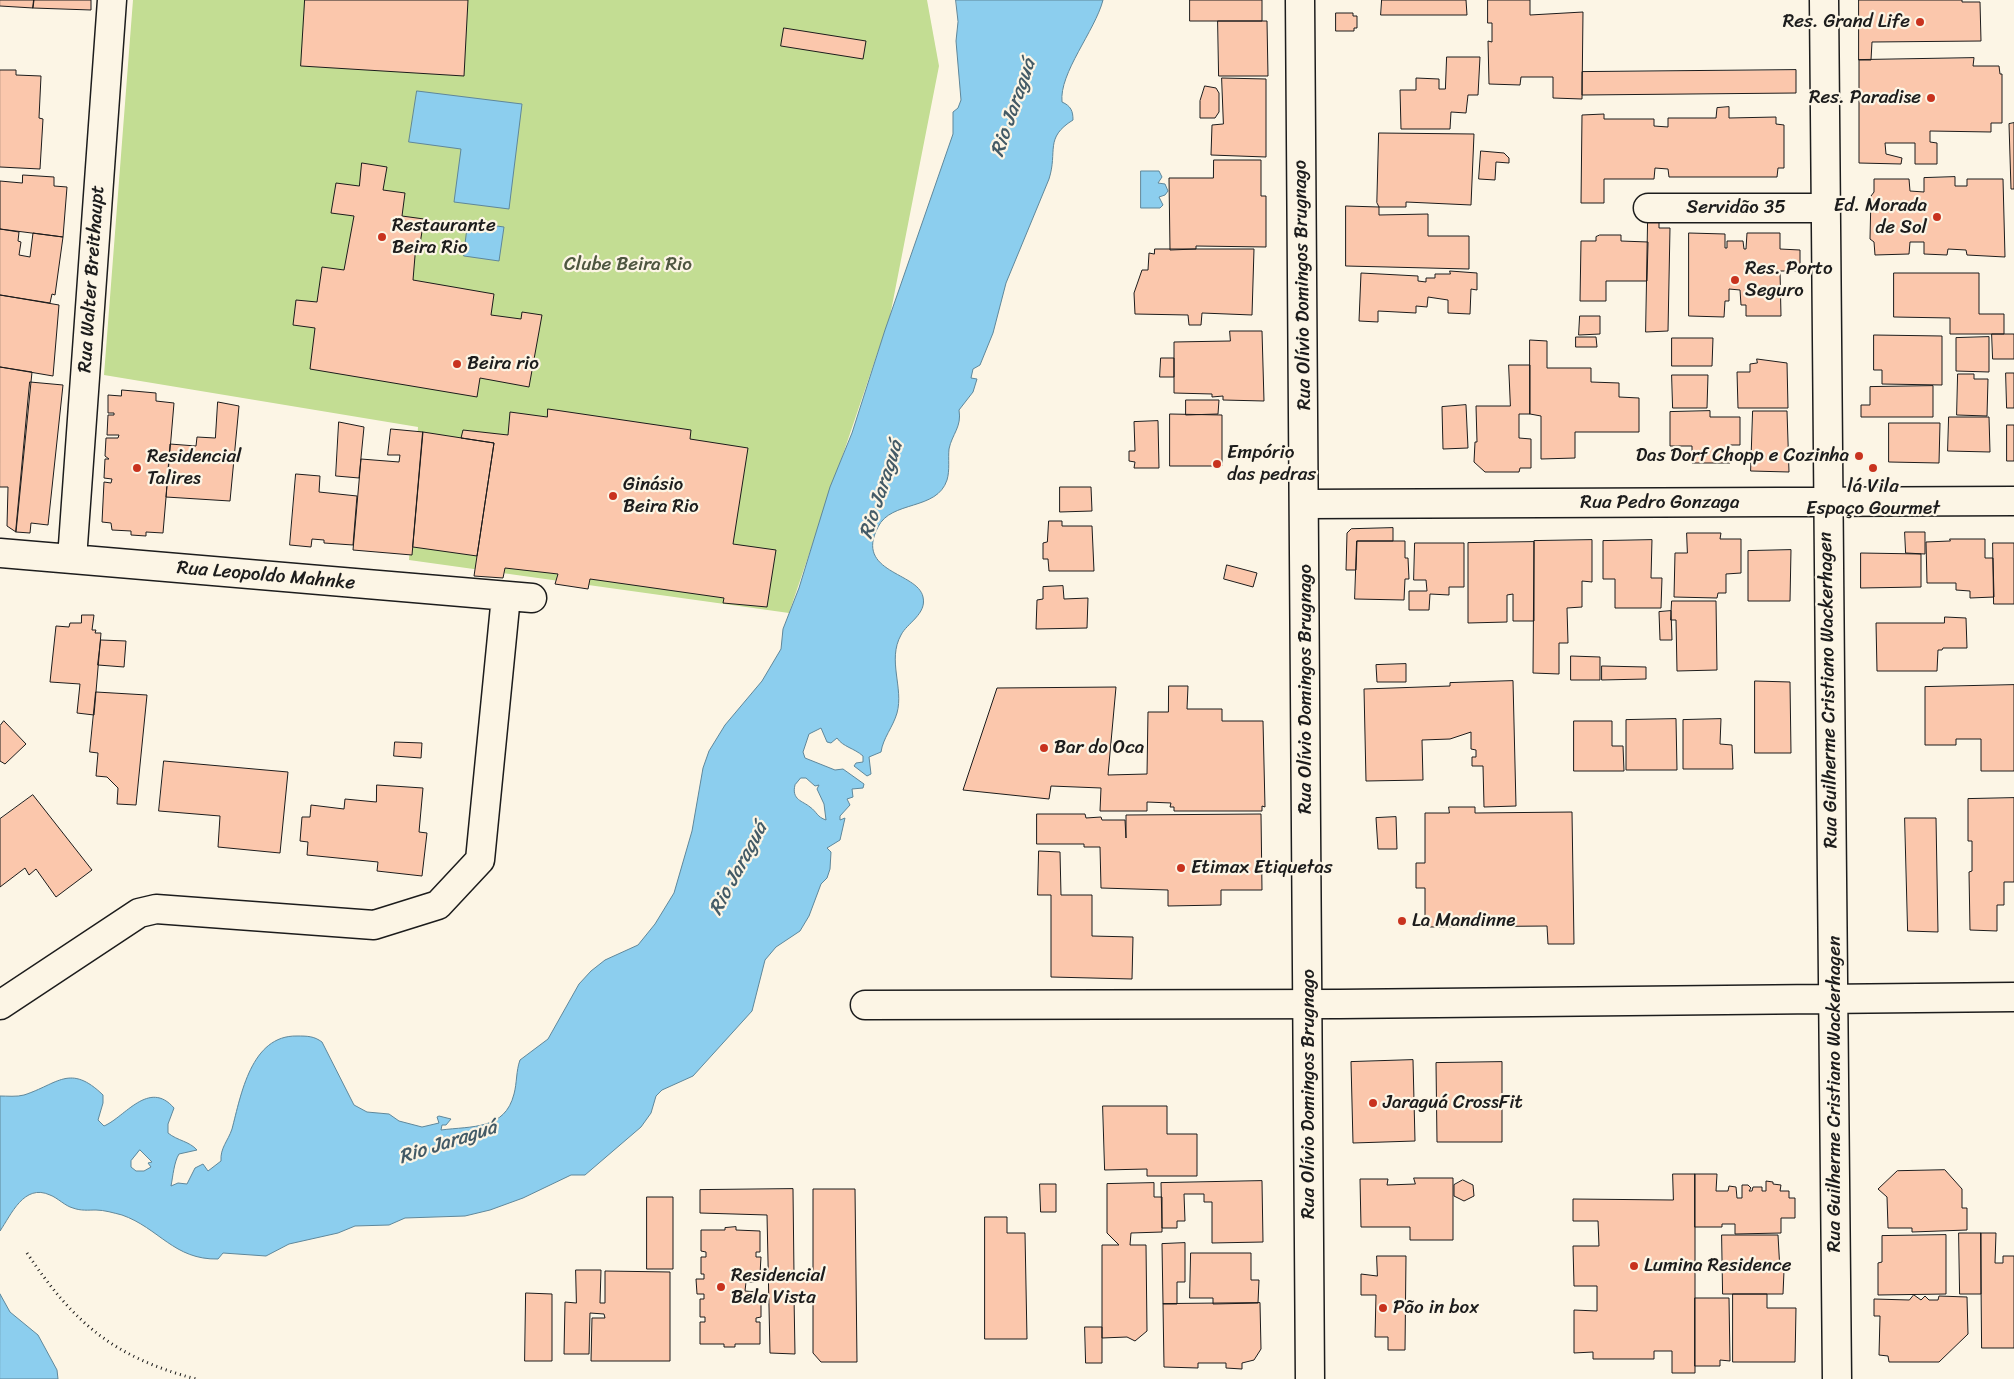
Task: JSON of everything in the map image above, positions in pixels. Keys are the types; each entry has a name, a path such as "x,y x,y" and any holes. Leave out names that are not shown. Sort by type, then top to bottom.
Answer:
{"street":[{"name":"Rua Walter Breithaupt","path":"72,559 112,0"},
{"name":"Rua Olívio Domingos Brugnago","path":"1300,0 1310,1379"},
{"name":"Rua Guilherme Cristiano Wackerhagen","path":"1824,0 1826,502 1834,998 1836,1379"},
{"name":"Servidão 35","path":"1648,208 1825,208"},
{"name":"Rua Pedro Gonzaga","path":"1305,504 2014,501"},
{"name":"Rua Leopoldo Mahnke","path":"0,553 532,598"},
{"path":"0,1005 139,913 156,909 374,925 438,905 480,860 506,596"},
{"path":"865,1005 1308,1004 2014,997"}],"path":[{"path":"26,1253 50,1288 85,1324 125,1354 167,1372 196,1379"}],"green space":[{"name":"Clube Beira Rio","path":"133,0 927,0 939,66 890,316 789,613 409,560 418,427 104,375"}],"water":[{"name":"Rio Jaraguá","path":"956,0 1103,0 1093,25 1066,78 1062,102 1071,109 1073,120 1058,133 1055,139 1049,179 1006,283 993,333 980,365 973,369 971,378 977,379 973,392 959,410 958,426 949,449 947,480 942,490 934,497 893,513 884,519 878,527 873,542 874,554 880,563 919,589 923,597 922,608 901,635 897,645 895,664 899,703 897,713 881,752 869,757 871,774 867,776 854,766 856,763 863,762 863,756 860,753 837,738 831,743 827,742 821,728 809,734 803,752 805,758 835,770 843,769 864,784 863,788 852,789 853,797 847,799 850,805 840,816 840,820 845,818 840,840 827,848 831,852 830,869 827,878 821,884 809,916 800,931 776,947 765,960 752,1011 693,1076 662,1090 656,1096 651,1113 641,1127 585,1175 571,1175 523,1198 490,1210 465,1216 405,1218 389,1225 355,1226 338,1233 289,1244 266,1256 223,1253 218,1259 203,1258 178,1249 135,1221 122,1215 102,1210 76,1209 67,1206 53,1196 41,1192 33,1193 19,1202 0,1231 0,1096 24,1095 64,1079 82,1080 92,1085 103,1095 103,1103 98,1120 104,1126 146,1099 155,1097 165,1100 174,1108 168,1124 168,1133 197,1150 179,1154 171,1186 178,1183 187,1184 195,1168 203,1164 208,1171 221,1161 223,1148 232,1129 244,1084 251,1069 269,1045 281,1038 307,1036 322,1042 354,1105 367,1112 389,1114 399,1121 422,1127 439,1123 437,1117 439,1116 451,1119 446,1125 442,1125 441,1130 486,1124 503,1114 510,1106 520,1060 548,1039 579,984 605,960 638,945 655,924 674,893 692,831 703,768 709,751 725,725 762,681 781,649 783,629 799,588 830,487 852,433 885,330 953,134 953,112 958,108 961,100 956,41 958,22","holes":["801,778 806,778 815,786 819,785 817,789 824,804 826,820 796,797 795,785","140,1150 152,1162 148,1163 151,1167 144,1171 136,1171 131,1167 131,1161"]},
{"path":"417,91 522,104 509,209 454,202 461,149 409,142"},
{"path":"1141,171 1159,171 1162,177 1158,183 1165,184 1168,191 1165,195 1159,197 1163,205 1160,208 1141,208"},
{"path":"468,222 504,227 499,261 464,256"},
{"path":"0,1294 10,1312 38,1335 57,1370 58,1379 0,1379"}],"building":[{"path":"0,0 34,0 33,8 0,6"},
{"path":"34,0 91,0 91,10 33,8"},
{"path":"305,0 468,0 464,76 301,66"},
{"path":"1190,0 1262,0 1262,21 1190,21"},
{"path":"1382,0 1466,0 1467,15 1381,15"},
{"path":"1488,0 1530,0 1530,15 1583,12 1582,99 1553,98 1553,77 1521,77 1520,85 1489,84 1488,41 1492,42 1492,23 1488,23"},
{"name":"Res. Grand Life","path":"1859,0 1962,0 1962,2 1980,2 1981,41 1872,42 1871,60 1859,60"},
{"path":"1336,13 1353,13 1353,16 1357,16 1357,28 1354,28 1354,31 1336,31"},
{"path":"1218,21 1267,21 1268,76 1219,76"},
{"path":"784,28 866,41 863,59 781,46"},
{"path":"1447,57 1480,57 1478,95 1468,95 1466,113 1451,112 1450,129 1401,129 1400,90 1416,90 1416,78 1439,79 1439,89 1445,89"},
{"name":"Res. Paradise","path":"1974,58 1973,66 1999,66 2000,74 2002,74 2002,123 1991,123 1991,132 1930,131 1930,142 1937,143 1937,164 1915,164 1915,143 1885,143 1886,154 1902,158 1901,164 1859,163 1859,60"},
{"path":"0,70 16,70 16,75 41,76 39,118 43,119 40,169 0,167"},
{"path":"1796,70 1796,93 1582,95 1582,72"},
{"path":"1222,78 1266,79 1266,157 1211,155 1212,125 1223,124"},
{"path":"1205,86 1216,88 1219,93 1219,112 1215,118 1200,118 1200,101"},
{"path":"1729,107 1729,118 1776,117 1776,124 1784,125 1784,168 1778,168 1777,177 1669,177 1668,169 1655,168 1654,179 1604,179 1604,203 1581,203 1582,115 1604,114 1604,119 1654,119 1654,126 1668,127 1668,118 1716,118 1717,108"},
{"path":"2014,123 2014,189 2011,189 2009,124"},
{"path":"1379,133 1474,134 1471,205 1406,202 1406,207 1379,207 1377,203"},
{"path":"1481,151 1504,153 1509,158 1509,163 1496,162 1495,180 1479,179"},
{"path":"1214,160 1261,160 1261,196 1266,196 1266,247 1196,246 1196,249 1170,250 1169,178 1213,178"},
{"path":"362,163 387,167 383,190 405,193 402,216 424,219 420,244 416,244 413,280 494,294 491,315 521,319 522,312 542,315 529,387 480,378 477,397 310,369 315,328 293,325 296,300 317,302 322,267 344,270 354,216 331,213 336,183 359,186"},
{"path":"23,175 54,177 54,186 67,187 63,237 0,229 0,181 22,183"},
{"name":"Ed. Morada de Sol","path":"1955,177 1955,186 1967,186 1967,179 2003,179 2005,257 1967,255 1966,250 1948,249 1947,255 1924,254 1924,242 1910,242 1909,254 1875,255 1874,242 1870,239 1871,196 1874,192 1874,179 1909,179 1910,191 1924,192 1924,178"},
{"path":"1346,206 1379,207 1379,215 1428,214 1428,236 1469,236 1469,269 1346,266"},
{"path":"1648,220 1659,220 1659,228 1670,228 1668,331 1646,332"},
{"path":"0,229 19,232 18,241 21,242 19,255 30,257 33,233 63,237 55,295 52,294 50,303 0,295"},
{"name":"Res. Porto Seguro","path":"1689,233 1725,234 1725,248 1727,248 1727,241 1743,241 1744,249 1746,249 1747,233 1780,233 1780,249 1800,250 1800,271 1780,271 1781,316 1746,316 1746,305 1741,305 1740,290 1729,289 1729,301 1725,301 1724,317 1689,316"},
{"path":"1600,235 1621,235 1621,241 1648,242 1647,281 1606,281 1606,301 1580,301 1581,241 1596,241 1596,237"},
{"path":"1155,249 1254,249 1252,315 1202,313 1201,325 1189,325 1188,315 1135,314 1134,293 1142,270 1148,270 1149,253 1154,254"},
{"path":"1450,271 1477,273 1477,290 1471,289 1470,314 1448,313 1448,300 1428,297 1427,307 1416,306 1416,313 1378,311 1378,322 1359,321 1361,273 1418,276 1418,281 1426,282 1426,278 1435,278 1435,274 1450,274"},
{"path":"1894,273 1979,273 1979,314 2004,314 2004,334 1950,334 1950,318 1894,317"},
{"path":"0,295 59,305 53,376 0,367"},
{"path":"1580,316 1600,316 1600,334 1579,335"},
{"path":"1230,331 1262,331 1264,401 1223,400 1223,396 1212,397 1212,394 1174,393 1174,342 1230,341"},
{"path":"1992,334 2014,334 2014,359 1993,359"},
{"path":"1874,335 1942,336 1942,385 1882,384 1882,370 1874,370"},
{"path":"1576,337 1596,337 1597,347 1576,347"},
{"path":"1989,337 1989,372 1956,371 1956,338"},
{"path":"1672,338 1713,338 1712,366 1672,366"},
{"path":"1530,340 1547,341 1547,368 1591,368 1591,382 1619,383 1619,397 1639,398 1639,432 1575,432 1575,458 1541,459 1541,416 1530,414"},
{"path":"1161,358 1174,358 1174,377 1160,377"},
{"path":"1757,359 1787,363 1788,408 1738,408 1737,372 1750,372 1750,364 1757,363"},
{"path":"1509,365 1530,365 1530,414 1519,414 1519,438 1531,439 1531,468 1520,468 1519,472 1485,472 1474,462 1475,442 1477,442 1476,406 1510,406"},
{"path":"0,367 32,372 16,532 7,526 8,487 0,487"},
{"path":"2006,373 2014,373 2014,408 2007,408"},
{"path":"1958,374 1974,374 1974,379 1988,379 1987,416 1957,415"},
{"path":"1672,375 1708,375 1707,408 1673,408"},
{"path":"30,382 63,385 48,525 31,523 30,533 16,532"},
{"path":"1933,386 1933,417 1861,417 1861,405 1870,405 1870,387"},
{"name":"Residencial Talires","path":"122,390 156,393 156,401 174,403 163,533 146,532 146,536 131,535 131,531 112,530 111,523 102,522 104,482 111,483 112,479 104,478 105,459 109,459 105,456 106,438 118,438 119,435 107,435 108,415 114,415 114,413 108,413 108,395 121,396"},
{"path":"1186,400 1219,400 1218,414 1186,415"},
{"path":"218,402 239,406 230,501 166,497 170,444 196,446 197,437 215,438"},
{"path":"1466,405 1468,448 1443,449 1442,407"},
{"name":"Ginásio Beira Rio","path":"548,409 691,430 690,439 748,448 733,544 776,550 767,607 723,603 724,598 590,579 588,589 555,584 558,574 505,568 503,578 474,576 494,443 461,438 463,430 508,435 510,412 547,417"},
{"path":"1710,411 1710,417 1740,417 1740,445 1729,445 1730,463 1692,463 1692,446 1670,446 1670,412"},
{"path":"1753,411 1787,411 1789,472 1751,471"},
{"path":"1170,414 1222,415 1222,466 1170,466"},
{"path":"1949,417 1989,417 1990,452 1948,451"},
{"path":"1158,421 1159,468 1134,468 1135,462 1129,461 1129,451 1135,451 1134,422"},
{"path":"339,422 364,427 359,478 336,476"},
{"path":"1889,423 1940,423 1939,463 1889,462"},
{"path":"2007,425 2014,425 2014,461 2007,461"},
{"path":"391,429 423,432 412,555 353,550 361,459 399,462 400,455 388,455"},
{"path":"423,432 494,443 477,556 413,547"},
{"path":"296,474 320,476 319,492 357,496 353,545 324,543 324,540 312,539 311,547 290,545"},
{"path":"1060,487 1091,487 1092,511 1060,512"},
{"path":"1049,521 1062,521 1062,526 1092,526 1094,571 1049,571 1048,559 1043,559 1043,543 1047,542"},
{"path":"1393,528 1393,541 1357,541 1356,570 1346,570 1347,533 1351,529"},
{"path":"1905,532 1925,532 1925,554 1906,553"},
{"path":"1687,533 1721,533 1720,539 1741,539 1741,573 1726,574 1726,593 1718,593 1717,598 1674,597 1675,553 1687,553"},
{"path":"1950,539 1985,539 1985,558 1993,558 1994,597 1970,598 1970,591 1956,590 1956,583 1927,583 1926,542 1950,541"},
{"path":"1592,540 1592,582 1582,581 1582,607 1567,608 1568,643 1559,643 1559,674 1533,673 1534,541"},
{"path":"1652,540 1651,578 1662,578 1661,608 1615,608 1615,579 1603,579 1603,541"},
{"path":"1357,541 1405,541 1405,558 1408,558 1409,579 1405,579 1404,600 1355,599"},
{"path":"1534,542 1534,621 1513,621 1513,594 1507,595 1507,622 1468,623 1468,543"},
{"path":"1415,543 1464,543 1464,587 1449,587 1449,595 1430,594 1429,610 1409,610 1409,591 1427,591 1426,580 1414,580"},
{"path":"1993,543 2014,543 2014,604 1994,604"},
{"path":"1791,550 1790,601 1748,601 1748,551"},
{"path":"1861,553 1921,554 1921,587 1861,588"},
{"path":"1227,565 1257,573 1253,587 1224,579"},
{"path":"1063,586 1064,599 1088,598 1087,628 1036,629 1037,600 1043,599 1043,587"},
{"path":"1672,601 1716,601 1717,670 1677,671 1676,620 1671,620"},
{"path":"1671,611 1672,640 1660,640 1659,612"},
{"path":"82,615 94,615 92,630 96,630 95,633 101,633 94,715 77,713 80,684 50,682 56,626 69,627 70,623 81,623"},
{"path":"1945,617 1966,618 1967,648 1943,648 1938,650 1937,671 1877,671 1876,623 1944,623"},
{"path":"101,640 126,641 124,667 98,665"},
{"path":"1571,656 1600,657 1600,680 1571,680"},
{"path":"1406,664 1406,682 1377,682 1376,665"},
{"path":"1602,666 1646,667 1646,679 1602,680"},
{"path":"1513,681 1516,806 1484,807 1483,766 1472,766 1472,757 1476,757 1476,750 1471,749 1471,732 1450,739 1422,740 1423,780 1366,781 1364,689 1450,686 1450,683"},
{"path":"1755,681 1790,682 1791,753 1755,753"},
{"path":"2014,685 2014,771 1981,771 1981,739 1956,739 1956,745 1925,745 1925,687"},
{"name":"Bar do Oca","path":"1169,686 1188,686 1187,709 1222,709 1222,721 1263,721 1265,807 1262,806 1262,811 1174,811 1174,807 1170,807 1171,803 1147,802 1147,811 1100,811 1101,788 1051,786 1049,799 963,790 997,688 1116,687 1108,775 1147,774 1148,712 1168,712"},
{"path":"96,692 147,695 136,805 117,804 118,788 107,777 96,776 98,753 90,752"},
{"path":"1676,719 1677,770 1626,770 1626,720"},
{"path":"1721,719 1720,744 1732,745 1733,769 1683,769 1683,720"},
{"path":"4,721 26,744 5,764 0,761 0,726"},
{"path":"1574,721 1612,721 1612,746 1623,746 1624,771 1574,771"},
{"path":"395,742 422,743 421,758 394,756"},
{"path":"164,761 288,772 280,853 218,847 220,816 159,811"},
{"path":"377,785 423,788 419,832 427,833 422,876 377,871 378,862 307,855 308,842 300,841 302,817 310,817 311,805 344,809 345,799 376,802"},
{"path":"33,795 92,870 56,897 36,869 29,875 25,868 0,887 0,819"},
{"path":"2014,798 2014,882 2004,882 2004,905 1997,905 1997,931 1970,930 1969,872 1972,871 1972,841 1968,841 1968,799"},
{"path":"1449,807 1475,807 1475,813 1572,812 1574,944 1548,944 1547,926 1425,927 1425,888 1416,888 1416,863 1425,863 1425,813 1449,813"},
{"name":"Etimax Etiquetas","path":"1037,814 1085,814 1086,818 1101,817 1102,820 1125,820 1126,838 1126,815 1261,814 1262,890 1221,890 1221,905 1168,906 1168,890 1101,888 1100,847 1084,847 1084,844 1037,844"},
{"path":"1396,817 1397,849 1378,849 1376,818"},
{"path":"1905,818 1936,818 1938,932 1908,931"},
{"path":"1039,851 1060,852 1061,895 1092,895 1092,936 1133,937 1132,979 1051,977 1051,895 1038,895"},
{"path":"1413,1060 1415,1141 1353,1143 1351,1062"},
{"path":"1502,1062 1502,1142 1437,1142 1436,1063"},
{"path":"1103,1106 1167,1106 1167,1134 1197,1134 1197,1176 1147,1176 1147,1169 1105,1170"},
{"path":"1945,1170 1962,1189 1962,1208 1967,1208 1967,1230 1912,1232 1912,1228 1888,1228 1887,1197 1878,1189 1897,1171"},
{"name":"Lumina Residence","path":"1673,1174 1695,1174 1695,1373 1672,1373 1672,1351 1654,1351 1654,1359 1593,1359 1593,1352 1574,1353 1574,1310 1597,1311 1597,1286 1574,1286 1573,1246 1599,1246 1598,1221 1573,1221 1573,1199 1673,1200"},
{"path":"1695,1174 1717,1174 1716,1191 1728,1191 1729,1186 1736,1187 1737,1198 1742,1198 1742,1185 1748,1185 1751,1188 1749,1191 1752,1191 1753,1187 1762,1187 1762,1191 1766,1191 1766,1181 1781,1185 1780,1191 1789,1191 1789,1198 1795,1198 1795,1218 1781,1218 1781,1233 1735,1234 1735,1224 1722,1224 1722,1227 1695,1227"},
{"path":"1414,1178 1453,1178 1453,1240 1410,1240 1410,1227 1361,1227 1360,1179 1388,1179 1387,1185 1415,1184"},
{"path":"1463,1180 1473,1185 1474,1196 1464,1201 1454,1196 1454,1185"},
{"path":"1262,1181 1263,1242 1212,1243 1212,1202 1204,1202 1204,1194 1184,1194 1185,1221 1177,1221 1177,1228 1162,1228 1161,1183"},
{"path":"1154,1183 1154,1197 1162,1197 1162,1232 1131,1233 1130,1245 1146,1245 1147,1331 1135,1341 1127,1337 1102,1338 1102,1245 1119,1245 1107,1233 1107,1184"},
{"path":"1040,1184 1056,1184 1056,1212 1041,1212"},
{"path":"793,1189 794,1275 813,1275 813,1189 855,1189 857,1362 821,1362 813,1353 813,1296 794,1296 795,1354 770,1353 767,1215 700,1213 700,1190"},
{"path":"647,1197 673,1197 673,1269 647,1269"},
{"path":"985,1217 1007,1217 1007,1233 1025,1233 1027,1339 985,1339"},
{"name":"Residencial Bela Vista","path":"736,1227 736,1230 760,1231 760,1252 756,1252 756,1257 761,1257 760,1274 756,1274 756,1282 746,1282 745,1291 757,1292 756,1300 761,1300 761,1317 756,1318 756,1322 760,1322 760,1344 735,1344 735,1347 724,1347 724,1344 700,1344 700,1322 705,1322 705,1317 700,1317 700,1299 704,1299 704,1294 697,1294 696,1279 704,1279 704,1274 701,1274 701,1257 706,1257 706,1252 701,1251 701,1230 725,1230 725,1228"},
{"path":"1959,1233 1981,1233 1981,1294 1960,1294"},
{"path":"1981,1233 1996,1233 1995,1263 2003,1263 2003,1256 2014,1256 2014,1348 1982,1348"},
{"path":"1722,1235 1778,1235 1780,1271 1784,1271 1783,1294 1723,1294"},
{"path":"1946,1235 1946,1294 1878,1295 1878,1263 1882,1262 1882,1236"},
{"path":"1185,1243 1185,1282 1177,1282 1177,1304 1163,1304 1162,1244"},
{"path":"1191,1253 1251,1253 1251,1280 1259,1280 1258,1303 1213,1304 1213,1298 1190,1298"},
{"path":"1377,1256 1406,1256 1405,1350 1388,1350 1388,1337 1375,1337 1376,1295 1361,1295 1361,1274 1377,1276"},
{"path":"576,1270 601,1270 600,1303 605,1303 605,1271 670,1272 670,1361 591,1361 592,1318 605,1318 604,1314 590,1313 589,1354 564,1354 565,1302 576,1303"},
{"path":"526,1293 552,1294 552,1361 525,1361"},
{"path":"1733,1294 1767,1294 1767,1308 1796,1308 1795,1362 1733,1362"},
{"path":"1914,1295 1921,1300 1925,1296 1929,1300 1938,1300 1939,1296 1967,1297 1968,1334 1939,1362 1889,1362 1888,1356 1879,1355 1880,1316 1874,1316 1874,1299 1909,1300"},
{"path":"1695,1298 1729,1298 1730,1361 1720,1360 1720,1366 1695,1366"},
{"path":"1260,1303 1261,1349 1254,1360 1242,1363 1242,1369 1226,1368 1226,1363 1198,1363 1198,1368 1164,1367 1163,1304"},
{"path":"1085,1327 1102,1327 1102,1363 1086,1363"}],"place":[{"name":"Res. Grand Life","path":"1920,22"},
{"name":"Res. Paradise","path":"1931,98"},
{"name":"Ed. Morada de Sol","path":"1937,217"},
{"name":"Restaurante Beira Rio","path":"382,237"},
{"name":"Res. Porto Seguro","path":"1735,280"},
{"name":"Beira rio","path":"457,364"},
{"name":"Das Dorf Chopp e Cozinha","path":"1859,456"},
{"name":"Empório das pedras","path":"1217,464"},
{"name":"Residencial Talires","path":"137,468"},
{"name":"lá Vila Espaço Gourmet","path":"1873,468"},
{"name":"Ginásio Beira Rio","path":"613,496"},
{"name":"Bar do Oca","path":"1044,748"},
{"name":"Etimax Etiquetas","path":"1181,868"},
{"name":"La Mandinne","path":"1402,921"},
{"name":"Jaraguá CrossFit","path":"1373,1103"},
{"name":"Lumina Residence","path":"1634,1266"},
{"name":"Residencial Bela Vista","path":"721,1287"},
{"name":"Pão in box","path":"1383,1308"}]}
